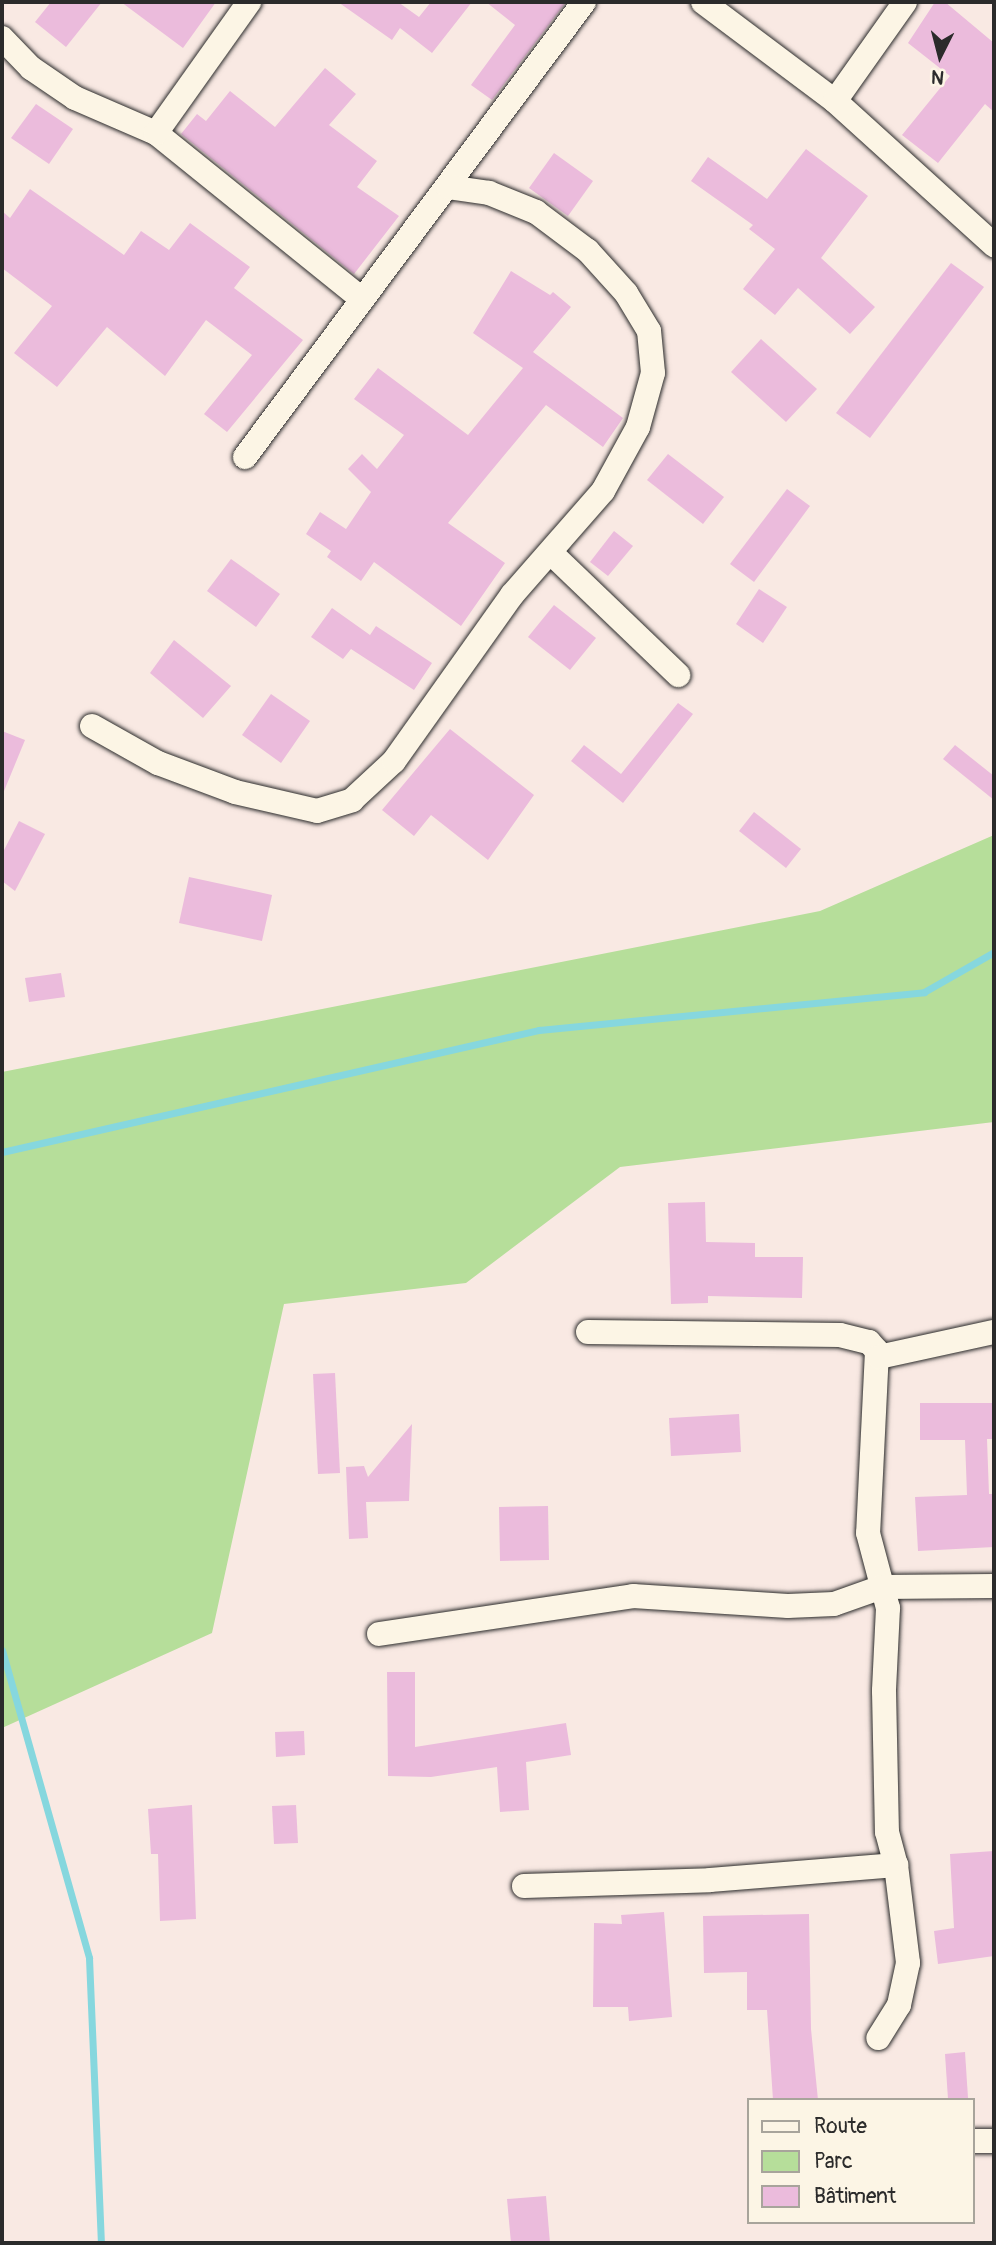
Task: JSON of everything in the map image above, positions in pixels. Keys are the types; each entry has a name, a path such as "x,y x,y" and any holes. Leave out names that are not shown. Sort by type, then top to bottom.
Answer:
{"street":[{"path":"156,133 249,2"},
{"path":"246,457 584,2"},
{"path":"703,2 835,101 994,245"},
{"path":"835,101 905,2"},
{"path":"2,38 31,68 75,98 156,133 362,299"},
{"path":"92,726 158,762 235,792 317,811 352,800 394,761 505,604 552,554 603,491 638,427 653,373 649,331 626,293 588,251 536,212 489,193 448,187"},
{"path":"552,554 678,675"},
{"path":"588,1332 840,1335 869,1342 879,1357 868,1533 888,1608 884,1691 887,1832 896,1865 908,1963 899,2005 878,2038"},
{"path":"879,1357 994,1332"},
{"path":"379,1634 633,1596 799,1605 834,1604 882,1587 994,1586"},
{"path":"524,1886 710,1880 896,1865"},
{"path":"975,2141 994,2141"}],"green space":[{"path":"994,835 994,1122 620,1167 466,1283 284,1304 212,1633 2,1728 2,1072 820,911"}],"building":[{"path":"51,2 102,2 66,47 35,22"},
{"path":"121,2 216,2 183,48"},
{"path":"338,2 398,2 419,17 431,2 472,2 432,53 400,28 392,40"},
{"path":"486,2 566,2 492,100 471,85 515,25"},
{"path":"935,2 945,2 994,43 994,112 985,104 938,163 902,135 950,76 908,43"},
{"path":"325,68 356,94 329,125 377,161 357,187 399,216 354,274 181,134 197,114 206,121 230,91 275,127"},
{"path":"36,104 73,129 49,164 11,138"},
{"path":"806,149 868,196 821,258 875,307 850,334 798,288 775,315 743,289 775,249 749,229 753,225 691,181 708,157 767,199"},
{"path":"554,153 593,181 568,216 529,188"},
{"path":"30,189 124,255 141,231 169,250 190,223 250,267 234,288 303,340 227,432 204,414 252,355 206,320 165,376 107,327 57,387 14,353 52,306 2,268 2,211 10,218"},
{"path":"951,263 984,287 870,438 836,413"},
{"path":"511,271 550,295 553,292 571,307 533,352 623,418 603,447 546,405 448,523 505,563 461,626 374,562 361,581 327,557 331,551 306,534 320,512 346,529 371,492 348,469 362,454 377,469 404,435 354,399 378,368 468,435 523,368 473,333"},
{"path":"761,339 817,389 786,422 731,372"},
{"path":"668,454 724,497 703,524 647,480"},
{"path":"787,489 810,506 754,582 730,564"},
{"path":"614,531 633,546 608,576 590,562"},
{"path":"231,559 280,594 256,627 207,591"},
{"path":"759,589 787,607 763,643 736,624"},
{"path":"554,605 596,638 570,670 528,637"},
{"path":"332,608 370,635 376,626 432,663 414,690 351,649 343,659 311,637"},
{"path":"174,640 231,686 203,718 150,673"},
{"path":"271,694 310,721 281,763 242,735"},
{"path":"678,703 693,714 623,803 571,761 584,745 621,774"},
{"path":"450,729 534,795 488,860 431,815 414,836 382,810"},
{"path":"2,731 25,740 2,796"},
{"path":"955,745 994,776 994,800 943,759"},
{"path":"754,812 801,849 786,868 739,831"},
{"path":"19,821 45,834 15,891 2,881 2,854"},
{"path":"189,877 272,895 262,941 179,923"},
{"path":"61,973 65,997 29,1002 25,978"},
{"path":"705,1202 706,1242 755,1243 755,1257 803,1257 802,1298 708,1296 708,1303 671,1304 668,1203"},
{"path":"335,1373 340,1473 318,1474 313,1374"},
{"path":"920,1403 993,1403 993,1439 987,1439 989,1494 994,1494 994,1547 918,1551 915,1497 967,1495 965,1440 920,1440"},
{"path":"739,1414 741,1452 671,1456 669,1418"},
{"path":"412,1424 409,1501 366,1502 368,1538 349,1539 346,1467 364,1466 368,1477"},
{"path":"548,1506 549,1560 500,1561 499,1507"},
{"path":"387,1672 415,1672 415,1747 566,1723 571,1755 526,1762 529,1810 500,1812 497,1767 431,1777 388,1776"},
{"path":"304,1731 305,1755 276,1757 275,1732"},
{"path":"192,1805 196,1919 160,1921 158,1854 151,1854 148,1809"},
{"path":"296,1805 298,1843 274,1844 272,1806"},
{"path":"994,1851 994,1956 938,1964 934,1931 954,1928 950,1854"},
{"path":"664,1912 672,2017 629,2021 628,2007 593,2007 594,1923 622,1924 621,1915"},
{"path":"809,1914 811,2029 818,2098 773,2098 767,2010 747,2010 747,1972 704,1973 703,1916"},
{"path":"965,2052 968,2098 948,2098 945,2054"},
{"path":"546,2196 550,2243 511,2243 507,2199"}],"waterway":[{"path":"2,1152 539,1030 924,992 994,952"},
{"path":"2,1650 89,1958 101,2243"}]}
